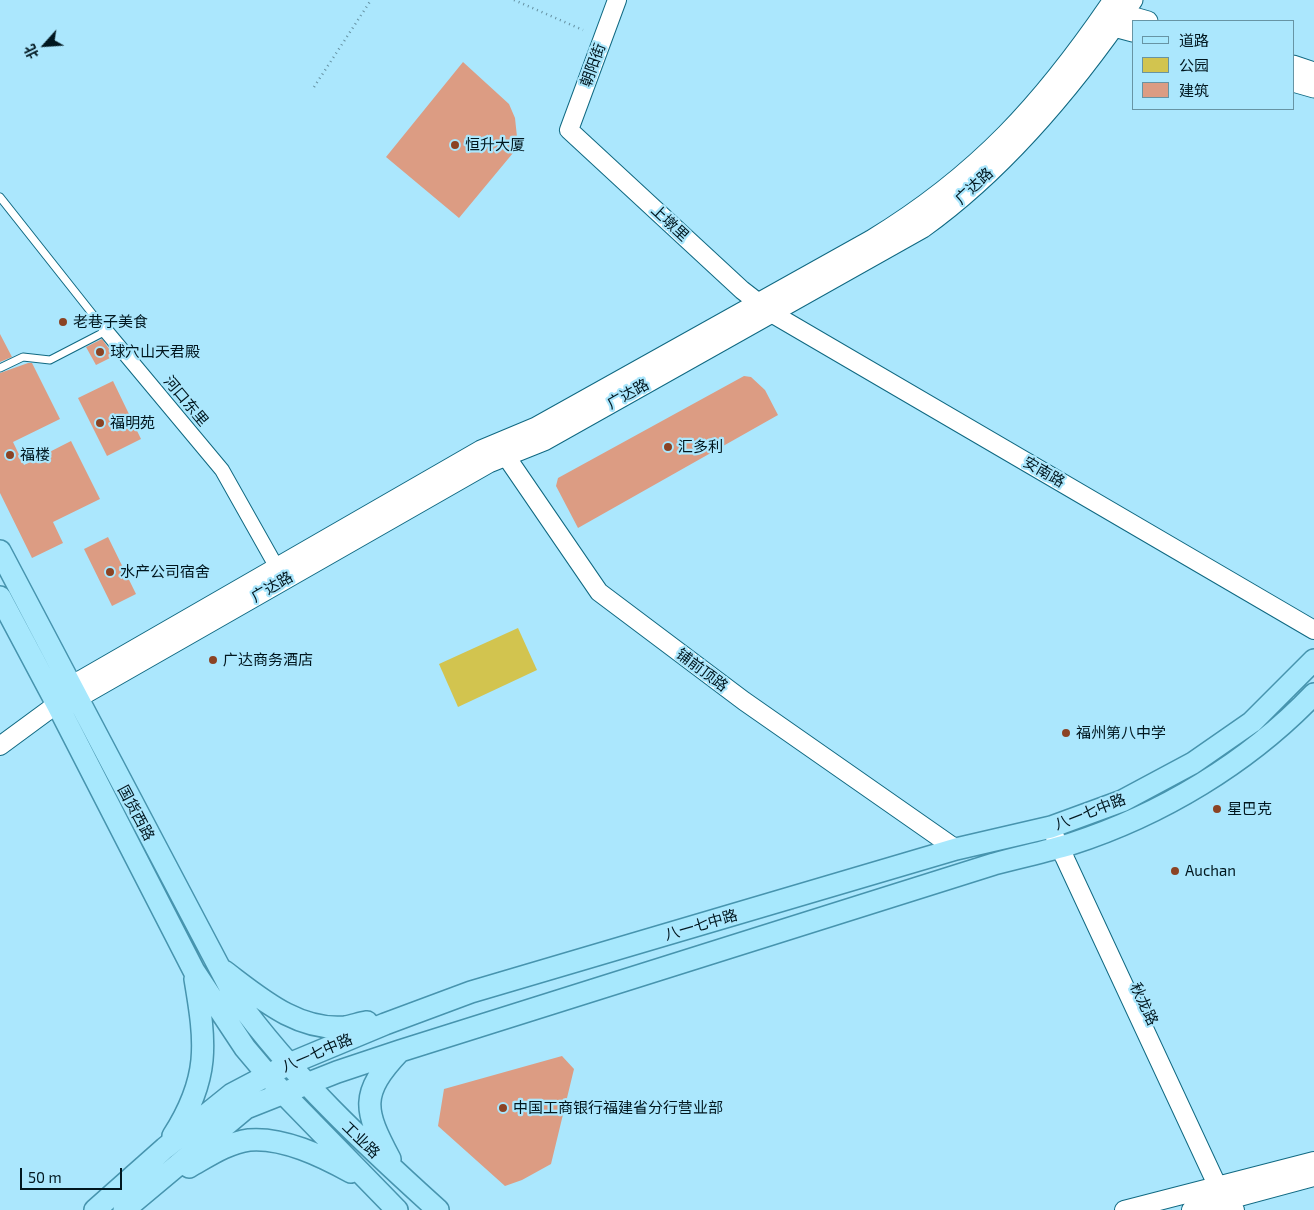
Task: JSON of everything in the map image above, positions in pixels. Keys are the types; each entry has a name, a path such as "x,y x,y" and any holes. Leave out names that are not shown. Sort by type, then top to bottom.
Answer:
{"main road":[{"path":"1117,15 1143,20"},
{"name":"广达路","path":"68,696 756,303 871,240 921,209 954,184 1013,129 1117,15"},
{"name":"广达路","path":"68,696 276,566 501,449 544,441 889,248 946,212 1000,162 1066,89 1117,15"},
{"path":"1294,65 1314,72"},
{"path":"1294,82 1314,88"},
{"name":"国货西路","path":"0,551 194,971 245,1048 267,1074"},
{"name":"国货西路","path":"0,598 68,696 235,997 265,1038 289,1064"},
{"name":"八一七中路","path":"95,1210 165,1148 232,1094 289,1064 385,1024 471,992 956,848 1057,825 1122,801 1193,763 1252,722 1314,660"},
{"name":"八一七中路","path":"124,1210 246,1108 400,1051 966,873 1065,845 1150,812 1221,771 1269,736 1314,694"},
{"path":"218,966 267,1004 294,1018 319,1026 345,1027 367,1022 385,1024"},
{"path":"165,1148 187,1115 202,1069 200,1012 194,971"},
{"path":"397,1172 374,1130 369,1109 369,1098 382,1071 400,1051"},
{"name":"工业路","path":"289,1064 360,1139 438,1210"},
{"name":"工业路","path":"267,1074 373,1188 397,1210"},
{"path":"147,1190 232,1145 248,1140 266,1140 302,1150 349,1171 373,1188"}],"street":[{"name":"朝阳街","path":"569,130 617,0"},
{"name":"上墩里","path":"569,130 756,303 773,314"},
{"name":"安南路","path":"773,314 1314,630"},
{"name":"河口东里","path":"106,331 222,470 276,566"},
{"name":"铺前顶路","path":"501,449 599,592 744,701 956,848"},
{"name":"广达路","path":"0,746 68,696"},
{"name":"秋龙路","path":"1057,825 1227,1195"},
{"path":"1191,1210 1314,1161"},
{"path":"1124,1210 1227,1195 1314,1177"}],"lane":[{"name":"河口东里","path":"0,197 106,331"},
{"path":"0,368 23,357 50,360 106,331"}],"path":[{"path":"314,87 370,0"},
{"path":"514,0 583,30"}],"green space":[{"path":"518,628 537,670 458,707 439,664"}],"building":[{"name":"恒升大厦","path":"463,62 509,104 515,118 517,137 513,153 459,218 386,157"},
{"path":"0,334 12,357 0,362"},
{"name":"球穴山天君殿","path":"102,339 114,356 96,365 86,347"},
{"path":"32,363 60,419 13,442 24,465 71,441 100,499 53,522 63,543 32,558 0,493 0,373"},
{"name":"汇多利","path":"744,376 751,377 765,390 778,415 578,528 556,486 558,478"},
{"path":"113,381 141,439 107,456 78,398"},
{"name":"水产公司宿舍","path":"108,537 136,594 112,606 84,549"},
{"name":"中国工商银行福建省分行营业部","path":"562,1056 574,1069 551,1164 522,1180 505,1186 438,1126 444,1089"}],"place":[{"name":"恒升大厦","path":"455,145"},
{"name":"老巷子美食","path":"63,322"},
{"name":"球穴山天君殿","path":"100,352"},
{"name":"福明苑","path":"100,423"},
{"name":"汇多利","path":"668,447"},
{"name":"福楼","path":"10,455"},
{"name":"水产公司宿舍","path":"110,572"},
{"name":"广达商务酒店","path":"213,660"},
{"name":"福州第八中学","path":"1066,733"},
{"name":"星巴克","path":"1217,809"},
{"name":"Auchan","path":"1175,871"},
{"name":"中国工商银行福建省分行营业部","path":"503,1108"}]}
